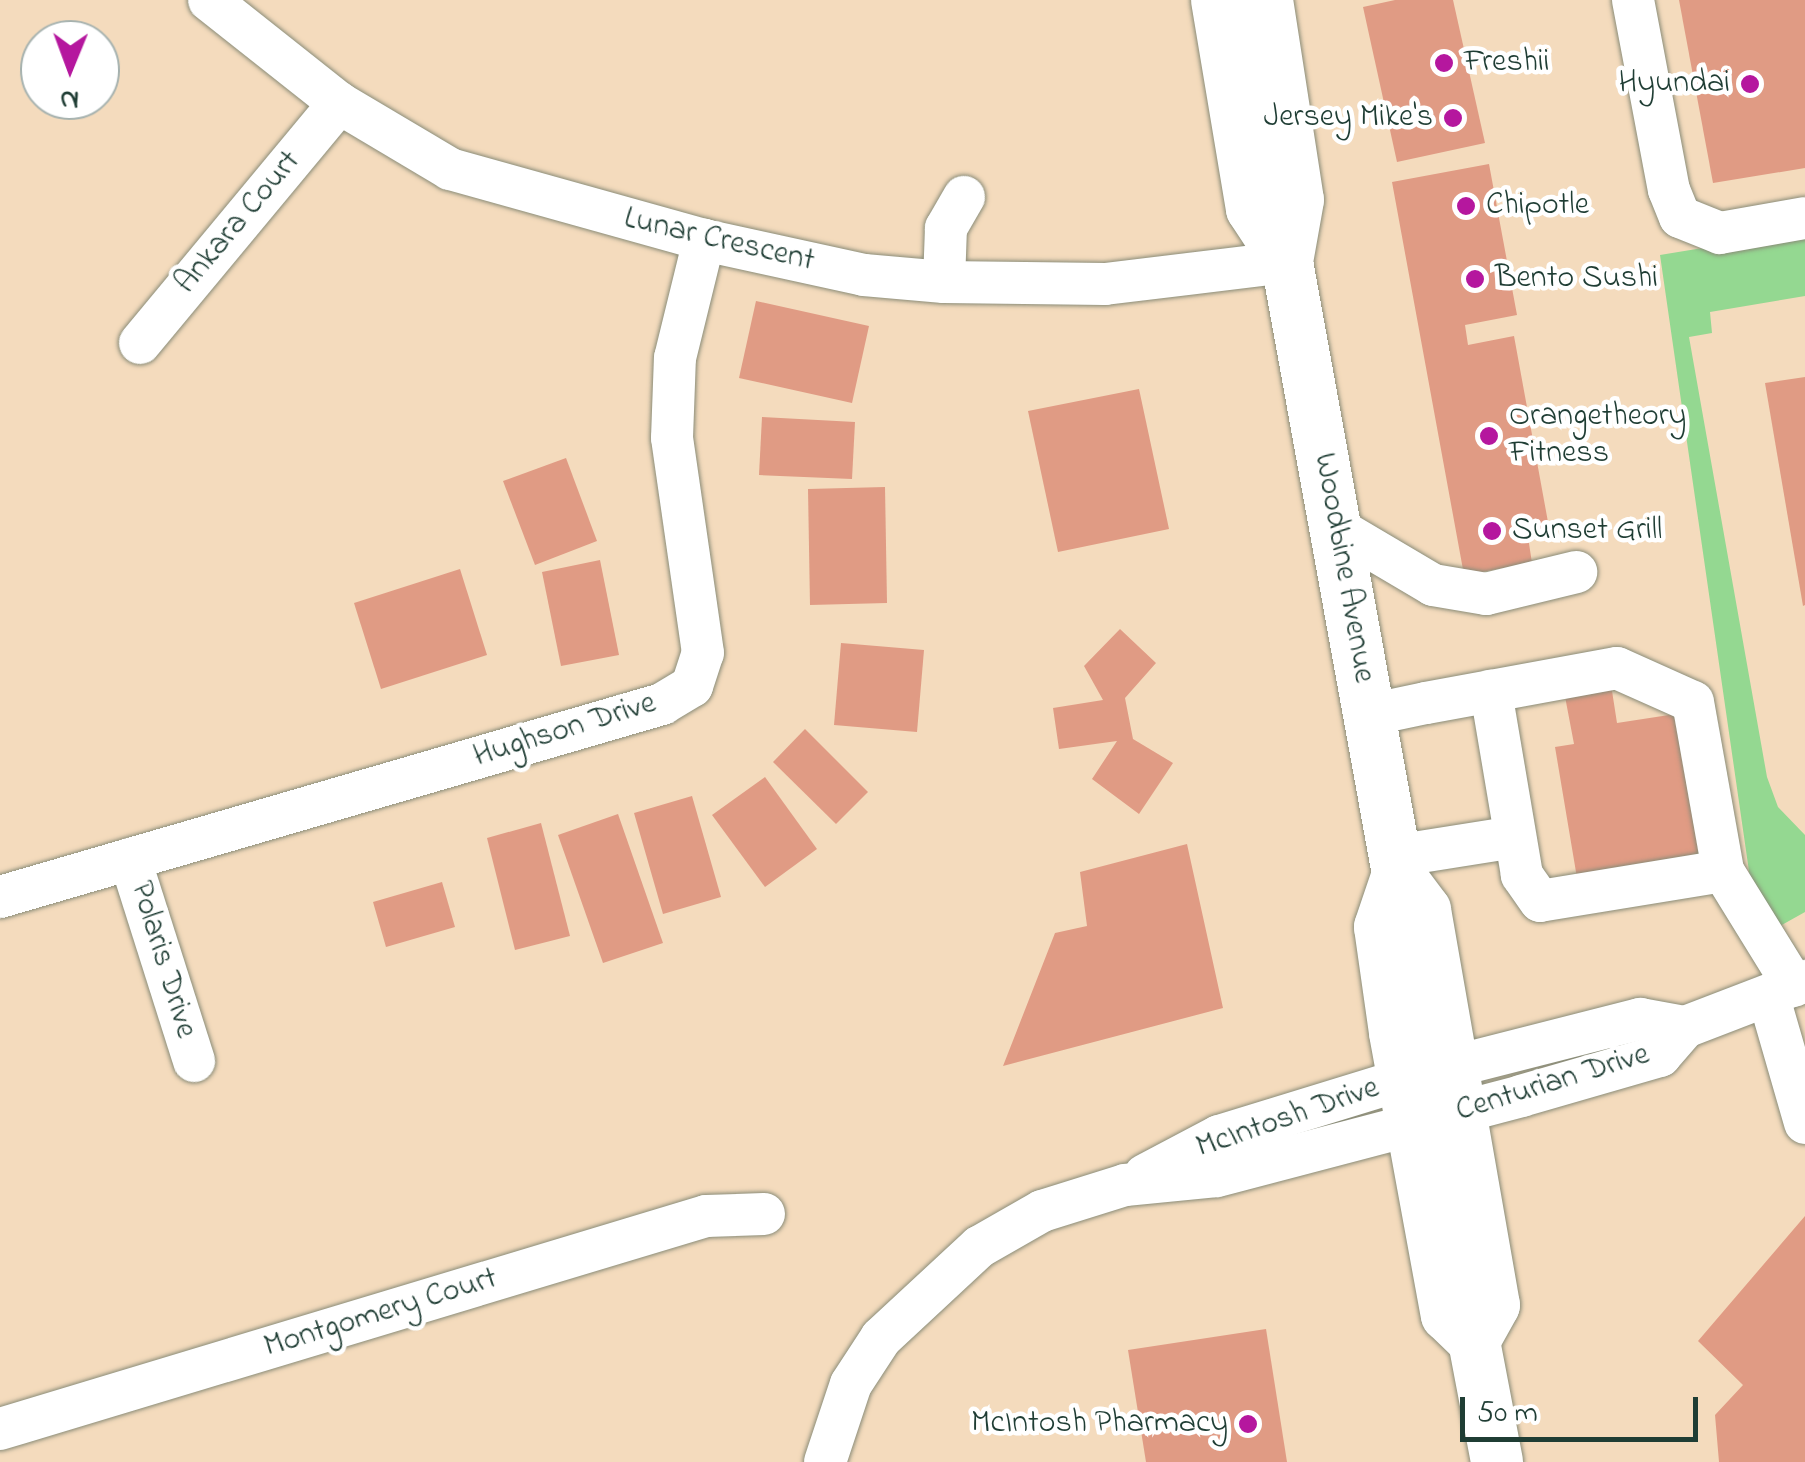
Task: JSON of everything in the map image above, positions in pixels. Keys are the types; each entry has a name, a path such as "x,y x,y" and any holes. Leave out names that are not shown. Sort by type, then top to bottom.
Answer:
{"main road":[{"name":"Woodbine Avenue","path":"1218,0 1252,210 1287,262"},
{"name":"Woodbine Avenue","path":"1267,0 1298,200 1287,262 1396,865 1424,910 1459,1088 1494,1304 1474,1341"},
{"name":"Woodbine Avenue","path":"1396,865 1380,927 1408,1103 1447,1315 1474,1341 1496,1462"}],"street":[{"name":"Lunar Crescent","path":"208,0 338,103 450,169 704,240 864,275 944,282 1105,284 1287,262"},
{"path":"1634,0 1668,190 1680,217 1720,233 1805,218"},
{"name":"Ankara Court","path":"140,343 338,103"},
{"path":"944,282 946,228 964,197"},
{"name":"Hughson Drive","path":"0,898 662,704 692,686 702,653 672,438 675,358 704,240"},
{"path":"1335,528 1433,586 1486,594 1576,572"},
{"path":"1369,715 1617,668 1693,702 1723,871 1790,988 1805,1123"},
{"path":"1491,691 1522,875 1540,901 1723,871"},
{"path":"1396,865 1516,837"},
{"name":"Polaris Drive","path":"130,859 194,1061"},
{"name":"Centurian Drive","path":"1408,1103 1459,1088 1660,1056 1685,1026 1790,988"},
{"name":"McIntosh Drive","path":"824,1462 850,1384 881,1338 979,1247 1042,1211 1125,1186 1220,1136 1408,1103"},
{"name":"Montgomery Court","path":"0,1429 706,1216 764,1214"}],"green space":[{"path":"1805,231 1805,296 1710,312 1712,333 1689,337 1767,777 1778,807 1805,835 1805,912 1780,926 1753,899 1660,255"}],"building":[{"path":"1395,0 1453,0 1485,143 1397,162 1363,7"},
{"name":"Hyundai","path":"1679,0 1805,0 1805,168 1713,183"},
{"path":"1489,164 1517,315 1465,325 1468,345 1514,336 1550,533 1528,537 1532,563 1464,575 1392,182"},
{"path":"756,301 869,326 852,403 739,378"},
{"path":"1805,377 1805,605 1803,606 1765,383"},
{"path":"1139,389 1169,529 1058,552 1028,411"},
{"path":"762,417 855,422 852,479 759,475"},
{"path":"566,458 597,541 535,565 503,481"},
{"path":"885,487 887,603 810,605 808,489"},
{"path":"600,560 619,655 561,666 542,572"},
{"path":"460,569 487,655 381,689 354,603"},
{"path":"1120,629 1156,663 1125,698 1133,739 1173,763 1139,814 1092,779 1117,741 1059,749 1053,708 1103,700 1084,666"},
{"path":"841,643 924,650 917,732 834,725"},
{"path":"1610,678 1617,723 1682,713 1705,858 1577,878 1555,747 1574,744 1563,686"},
{"path":"805,729 868,792 836,824 773,762"},
{"path":"765,777 817,849 765,887 712,815"},
{"path":"692,796 721,897 663,914 634,813"},
{"path":"618,814 663,943 603,963 558,835"},
{"path":"541,823 570,936 515,950 487,838"},
{"path":"1187,844 1223,1008 1003,1066 1055,933 1087,926 1080,872"},
{"path":"442,882 455,927 386,947 373,902"},
{"path":"1805,1216 1805,1462 1719,1462 1715,1415 1743,1385 1698,1341"},
{"path":"1266,1329 1287,1462 1146,1462 1128,1350"}],"place":[{"name":"Freshii","path":"1444,63"},
{"name":"Hyundai","path":"1750,84"},
{"name":"Jersey Mike's","path":"1453,118"},
{"name":"Chipotle","path":"1466,206"},
{"name":"Bento Sushi","path":"1475,279"},
{"name":"Orangetheory Fitness","path":"1489,436"},
{"name":"Sunset Grill","path":"1492,531"},
{"name":"McIntosh Pharmacy","path":"1248,1424"}]}
